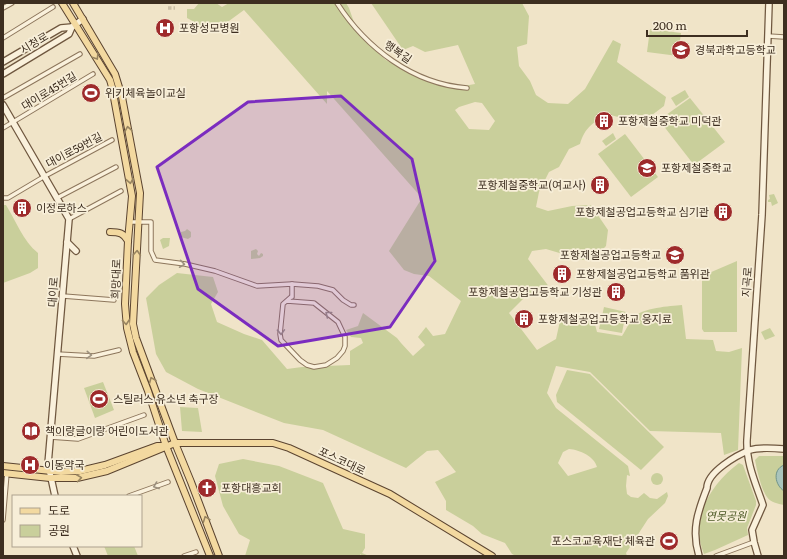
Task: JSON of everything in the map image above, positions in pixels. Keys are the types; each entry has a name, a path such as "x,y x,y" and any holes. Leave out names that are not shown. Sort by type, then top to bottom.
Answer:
{"main road":[{"name":"희망대로","path":"62,3 74,25 110,80 112,87 132,187 125,304 127,328 134,357 148,391 166,446 210,556"},
{"name":"희망대로","path":"73,3 115,74 122,97 139,187 140,201 133,324 141,352 219,556"},
{"name":"지곡로","path":"758,556 752,530 763,505 746,452 762,207 769,3"},
{"name":"시청로","path":"3,62 61,28 74,25 83,19"},
{"name":"시청로","path":"3,74 69,34 74,25"},
{"path":"3,105 69,219"},
{"name":"대이로","path":"55,495 48,464 69,219"},
{"path":"110,232 122,234 128,241"},
{"path":"67,242 76,251"},
{"name":"포스코대로","path":"5,473 50,478 77,478 95,474 175,443 268,443 282,445 390,494 492,556"},
{"name":"포스코대로","path":"3,466 72,472 88,470 157,446 166,446"},
{"path":"699,556 696,547 695,535 697,512 707,488 708,480 723,466 746,452 758,449 784,449"}],"street":[{"path":"3,8 12,3"},
{"name":"행복길","path":"338,3 355,27 375,48 403,68 426,79 453,87 467,88"},
{"path":"3,38 53,8"},
{"path":"768,36 784,37"},
{"path":"3,98 80,54"},
{"name":"대이로45번길","path":"3,128 93,74"},
{"name":"대이로59번길","path":"3,198 8,198 112,140"},
{"path":"57,198 116,167"},
{"path":"69,219 122,191"},
{"path":"129,222 152,222 150,251 155,260 185,264 215,271 257,286 292,284 318,286 333,290 343,300 351,305 354,305"},
{"path":"287,301 314,303 338,322 345,337 345,346 337,358 326,364 314,367 307,366 281,340 280,334 283,304 291,297 292,284"},
{"path":"63,296 114,300"},
{"path":"291,297 294,301"},
{"path":"57,354 94,356 120,350"},
{"path":"50,437 78,439 144,415"},
{"name":"포스코대로","path":"3,520 5,473"},
{"path":"132,495 168,482"},
{"path":"716,556 754,542"},
{"path":"184,556 196,552"}],"highlighted area":[{"path":"341,96 412,159 435,261 390,327 278,346 198,289 157,167 248,102"}],"green space":[{"path":"199,3 216,3 222,7 229,3 346,3 357,31 367,43 386,60 412,74 452,88 475,84 458,45 425,52 413,46 403,50 371,3 522,3 529,16 527,44 517,47 519,66 530,81 536,95 548,103 568,104 585,89 613,40 621,44 617,62 666,97 664,106 652,115 629,115 618,117 607,114 594,123 584,133 580,144 569,149 559,167 549,172 539,192 536,207 548,211 572,206 591,205 608,230 606,246 601,251 583,260 546,249 532,251 528,259 550,288 539,294 527,295 509,313 537,350 556,339 560,321 577,316 593,317 597,332 622,336 634,317 643,311 682,305 686,339 713,340 716,351 729,352 742,348 738,450 724,455 721,433 650,431 590,372 556,366 547,393 556,408 628,466 630,476 627,475 627,494 631,497 638,498 644,493 650,498 657,499 667,492 668,496 665,503 648,519 626,553 627,556 516,556 512,554 505,543 482,534 473,526 446,510 446,501 435,482 456,472 438,450 427,451 406,468 323,430 284,423 198,389 166,372 156,354 146,298 159,285 177,273 213,277 218,292 211,304 217,322 262,340 287,369 350,365 350,351 363,343 361,338 351,337 346,330 358,326 363,313 397,338 413,356 425,345 418,337 426,327 433,336 445,334 461,301 429,276 414,274 404,270 389,251 422,198 327,91 327,104 244,10 218,29 205,32 198,24 187,18 187,9 194,9","holes":["475,102 482,103 495,121 489,130 469,129 455,110 459,107","569,449 586,454 593,460 597,467 568,476 558,463 563,452"]},
{"path":"650,29 681,33 678,56 647,52"},
{"path":"685,90 689,97 676,106 671,98"},
{"path":"690,98 725,142 694,165 659,120"},
{"path":"613,133 616,139 606,146 602,141"},
{"path":"625,134 658,177 631,197 598,154"},
{"path":"774,194 778,203 772,206 771,202 768,202 768,200 770,199 769,195"},
{"path":"3,205 6,205 28,243 38,253 38,268 30,273 3,283"},
{"path":"187,229 191,232 191,237 188,239 181,237 181,232"},
{"path":"163,238 170,238 169,246 163,249 160,240"},
{"path":"256,249 259,256 261,253 263,256 260,258 251,259 251,251"},
{"path":"737,261 737,332 704,332 702,329 702,276"},
{"path":"604,307 626,312 622,333 599,329"},
{"path":"770,328 775,336 765,340 761,332"},
{"path":"567,370 590,374 664,447 641,470 557,402 556,395"},
{"name":"스틸러스 유소년 축구장","path":"103,382 114,410 95,418 84,388"},
{"path":"180,407 198,408 202,432 182,431"},
{"name":"연못공원","path":"759,456 784,456 784,505 768,499 765,494 755,460"},
{"path":"243,459 279,466 323,483 343,529 365,534 365,548 362,553 369,556 361,556 361,554 359,556 245,556 250,540 239,534 223,506 215,476 219,464"},
{"name":"연못공원","path":"739,463 743,465 756,501 756,505 747,528 748,535 704,554 700,541 699,528 705,503 720,481"},
{"path":"655,473 659,473 663,479 659,485 655,485 651,481 651,477"},
{"path":"104,547 134,547 138,556 108,556"}],"water":[{"path":"784,465 784,491 777,481 776,474 780,467"}],"tunnel":[{"path":"168,8 175,8"}],"place":[{"name":"포항성모병원","path":"165,28"},
{"name":"경북과학고등학교","path":"681,50"},
{"name":"위키체육놀이교실","path":"91,93"},
{"name":"포항제철중학교 미덕관","path":"604,121"},
{"name":"포항제철중학교","path":"647,168"},
{"name":"포항제철중학교(여교사)","path":"600,185"},
{"name":"이정로하스","path":"22,208"},
{"name":"포항제철공업고등학교 심기관","path":"723,212"},
{"name":"포항제철공업고등학교","path":"675,255"},
{"name":"포항제철공업고등학교 품위관","path":"562,274"},
{"name":"포항제철공업고등학교 기성관","path":"616,292"},
{"name":"포항제철공업고등학교 웅지료","path":"524,319"},
{"name":"스틸러스 유소년 축구장","path":"99,399"},
{"name":"책이랑글이랑 어린이도서관","path":"31,431"},
{"name":"이동약국","path":"30,465"},
{"name":"포항대흥교회","path":"207,488"},
{"name":"포스코교육재단 체육관","path":"669,541"}]}
